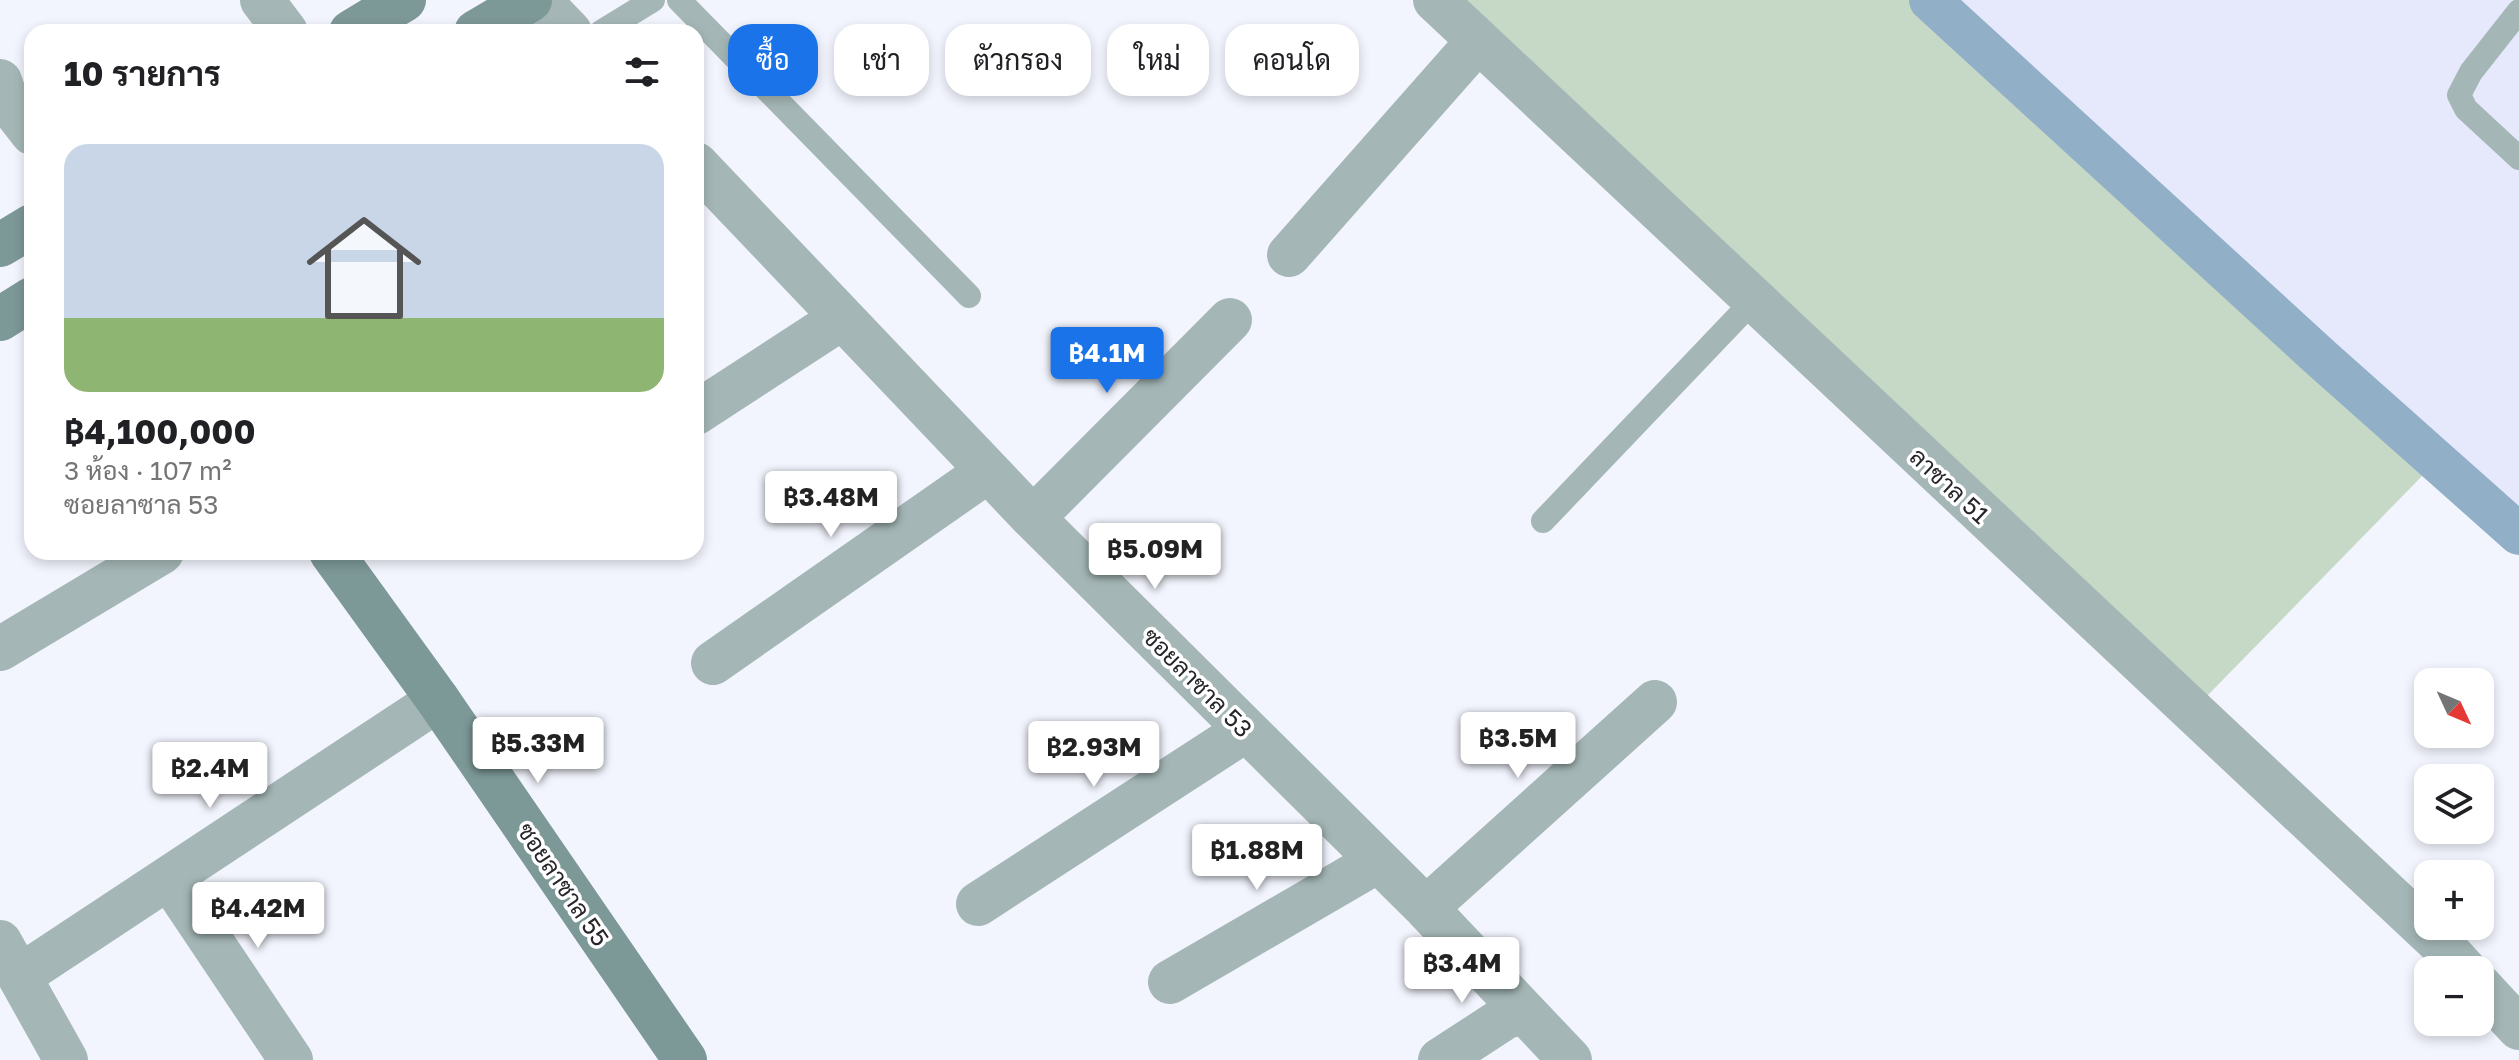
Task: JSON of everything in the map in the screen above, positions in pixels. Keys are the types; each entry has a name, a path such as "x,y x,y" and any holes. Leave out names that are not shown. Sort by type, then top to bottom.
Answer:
{"street":[{"path":"262,0 280,24"},
{"path":"364,24 404,0"},
{"path":"490,24 530,0"},
{"path":"539,0 562,24"},
{"name":"ลาซาล 51","path":"1435,0 2451,956"},
{"path":"1289,255 1478,41"},
{"name":"ซอยลาซาล 53","path":"704,172 1033,518 1426,908 1570,1060"},
{"path":"0,245 24,231"},
{"path":"0,319 24,304"},
{"path":"704,408 842,318"},
{"path":"1033,518 1230,320"},
{"path":"713,663 988,471"},
{"path":"0,649 149,560"},
{"name":"ซอยลาซาล 55","path":"337,560 438,700 685,1060"},
{"path":"66,1060 10,959 169,878 438,700"},
{"path":"1426,908 1655,702"},
{"path":"978,904 1246,730"},
{"path":"1170,982 1378,861"},
{"path":"169,878 291,1060"},
{"path":"2494,1001 2519,1028"},
{"path":"1440,1060 1520,1008"}],"lane":[{"path":"614,24 653,0"},
{"path":"679,0 703,24"},
{"path":"2519,11 2471,72 2459,95 2466,109 2519,158"},
{"path":"704,26 969,296"},
{"path":"1543,521 1754,300"}],"shaded area":[{"path":"1945,0 2519,0 2519,511"}],"green space":[{"path":"1463,0 1910,0 2426,472 2206,697"}],"waterway":[{"path":"1930,0 2321,358 2519,534"}]}
